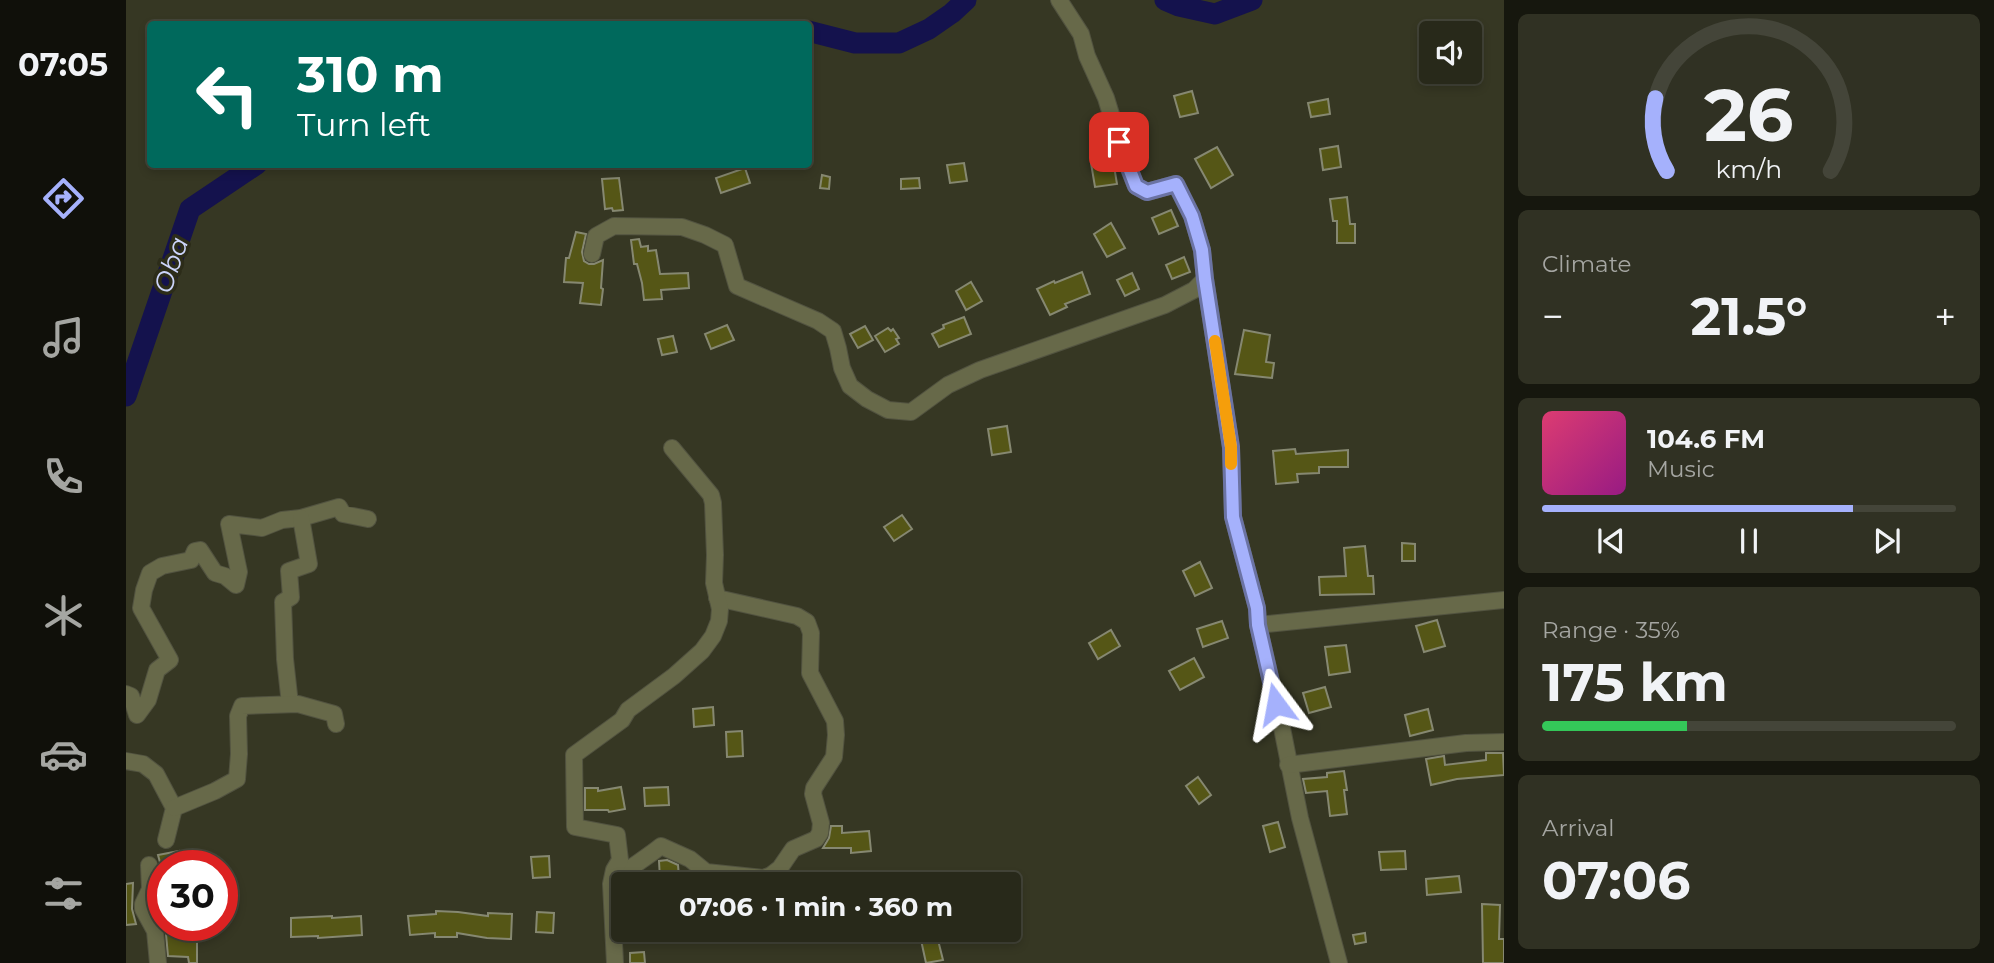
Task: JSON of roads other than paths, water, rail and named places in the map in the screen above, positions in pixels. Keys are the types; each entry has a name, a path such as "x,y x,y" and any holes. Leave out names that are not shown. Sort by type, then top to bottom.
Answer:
{"street":[{"path":"1059,0 1081,34 1087,57 1106,98 1136,186 1147,192 1176,184 1192,216 1202,250 1231,447 1233,517 1257,608 1258,625 1288,765 1339,963"},
{"path":"592,254 596,236 614,226 682,228 705,235 725,245 737,286 818,321 833,331 842,368 850,386 887,410 911,412 947,385 980,370 1165,305 1194,290 1205,279"},
{"path":"614,872 620,860 617,835 575,827 574,755 622,720 642,697 674,676 702,651 713,636 719,621 720,608 713,583 715,555 711,495 672,448"},
{"path":"126,694 131,696 137,715 148,700 157,670 170,660 141,608 149,573 162,566 191,560 195,551 200,550 215,573 225,576 236,585 239,572 229,524 262,528 282,520 339,508 343,514 368,519"},
{"path":"290,704 283,602 291,597 289,571 309,564 301,517"},
{"path":"717,598 797,616 807,622 811,633 810,673 835,721 834,757 813,794 821,823 820,833 816,839 793,849 774,872"},
{"path":"1258,625 1504,600"},
{"path":"174,808 237,779 238,716 242,706 298,704 334,714 335,724"},
{"path":"1288,765 1466,743 1504,742"},
{"path":"126,761 143,764 156,774 174,808 166,840"},
{"path":"624,872 661,846 690,859 705,872"},
{"path":"147,895 143,904 147,915"},
{"path":"156,941 158,963"},
{"path":"614,942 615,963"}],"waterway":[{"name":"Oba","path":"812,32 855,43 899,43 929,29 966,0"},
{"name":"Oba","path":"1165,0 1215,14 1252,0"},
{"name":"Oba","path":"126,396 190,209 251,168"}]}
